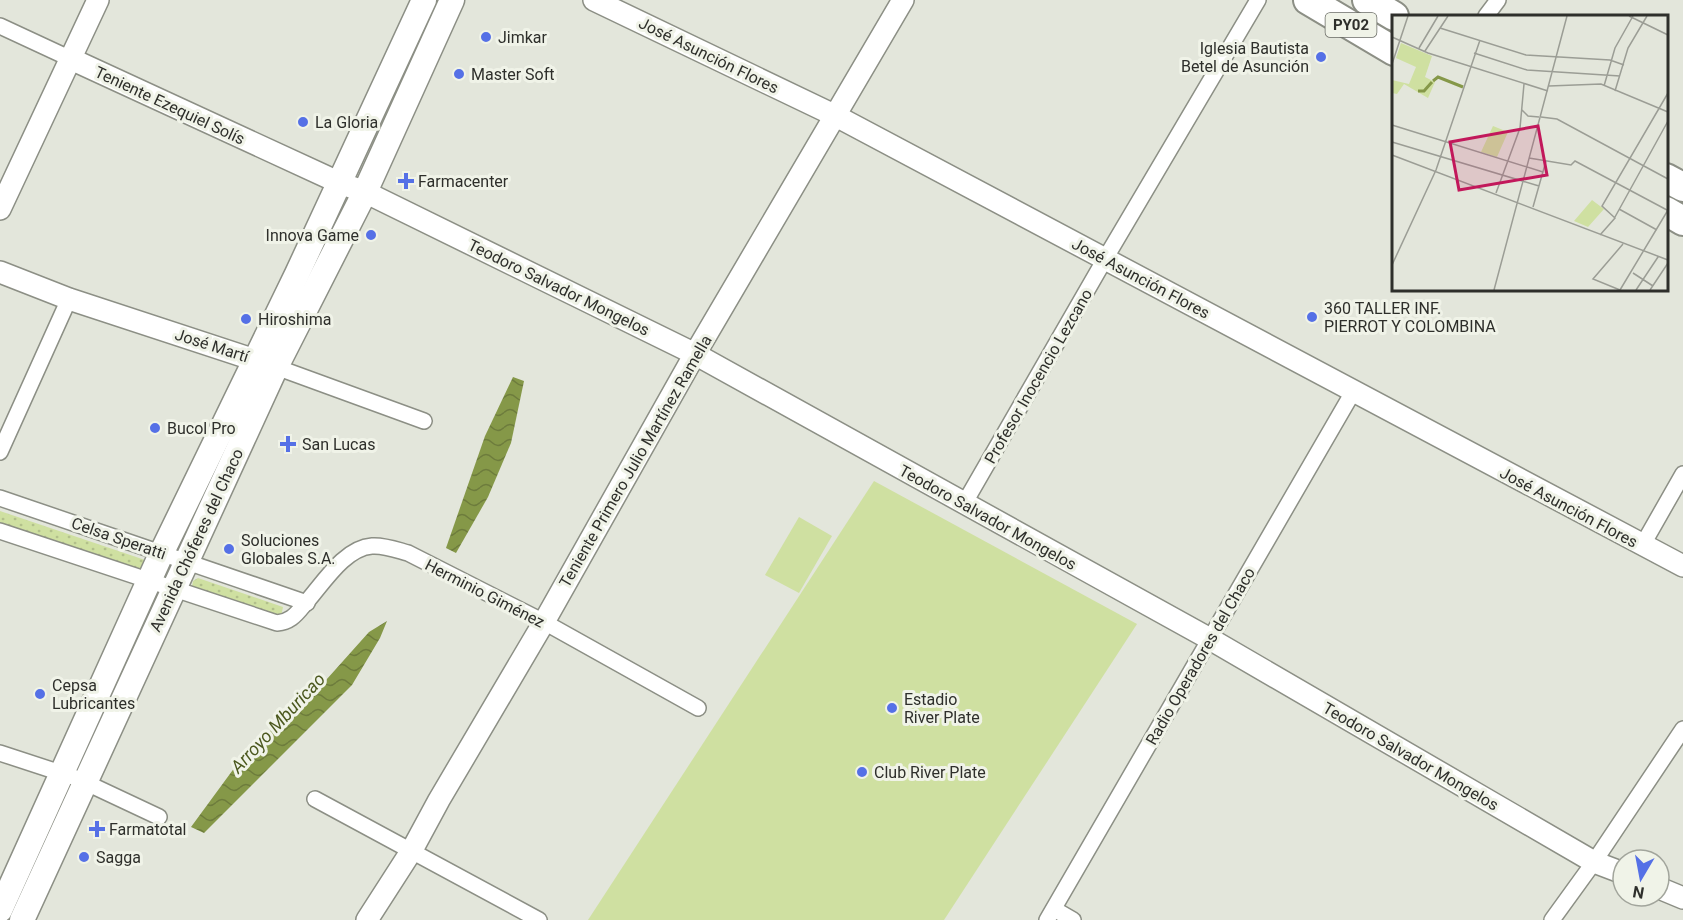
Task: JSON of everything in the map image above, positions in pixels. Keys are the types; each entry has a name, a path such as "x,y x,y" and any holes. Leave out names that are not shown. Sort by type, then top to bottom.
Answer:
{"highway":[{"name":"PY02","path":"1308,0 1392,50"},
{"name":"PY02","path":"1367,0 1392,15"},
{"path":"1668,179 1683,188"},
{"path":"1668,212 1683,221"}],"main road":[{"name":"Avenida Chóferes del Chaco","path":"22,920 174,589 340,183 424,0"},
{"name":"Avenida Chóferes del Chaco","path":"0,910 162,552 266,363 365,192 452,0"}],"street":[{"path":"0,209 98,0"},
{"name":"José Asunción Flores","path":"594,0 836,116 1683,566"},
{"name":"Teniente Primero Julio Martínez Ramella","path":"367,920 412,850 695,354 903,0"},
{"name":"Profesor Inocencio Lezcano","path":"964,504 1258,0"},
{"path":"1487,15 1498,0"},
{"name":"Teniente Ezequiel Solís","path":"0,26 340,183"},
{"name":"Teodoro Salvador Mongelos","path":"340,183 365,192 695,354 1210,639 1594,862 1611,868"},
{"name":"José Martí","path":"0,272 69,299 266,363 424,421"},
{"path":"0,452 69,299"},
{"name":"Radio Operadores del Chaco","path":"1051,915 1353,392"},
{"path":"1642,546 1683,474"},
{"name":"Celsa Speratti","path":"0,498 307,603"},
{"name":"Celsa Speratti","path":"0,531 276,623 286,622"},
{"name":"Herminio Giménez","path":"286,622 307,603 343,559 364,547 382,546 408,553 544,622 698,708"},
{"path":"1552,920 1594,862 1683,729"},
{"path":"0,753 63,772 159,817"},
{"path":"315,799 539,920"},
{"path":"1051,915 1073,920"}],"shaded area":[{"name":"Club River Plate","path":"874,481 1137,624 944,920 588,920"},
{"path":"0,511 148,561 144,572 0,523"},
{"path":"799,517 832,536 799,593 765,575"},
{"path":"198,578 283,607 281,617 192,587 193,581"}],"water":[{"path":"513,377 524,381 511,443 488,497 456,553 446,548 485,436"},
{"path":"387,621 380,638 352,685 204,833 191,827 246,752 318,689 369,632"}],"place":[{"name":"Jimkar","path":"486,37"},
{"name":"Iglesia Bautista Betel de Asunción","path":"1321,57"},
{"name":"Master Soft","path":"459,74"},
{"name":"La Gloria","path":"303,122"},
{"name":"Farmacenter","path":"406,181"},
{"name":"Innova Game","path":"371,235"},
{"name":"360 TALLER INF. PIERROT Y COLOMBINA","path":"1312,317"},
{"name":"Hiroshima","path":"246,319"},
{"name":"Bucol Pro","path":"155,428"},
{"name":"San Lucas","path":"288,444"},
{"name":"Soluciones Globales S.A.","path":"229,549"},
{"name":"Cepsa Lubricantes","path":"40,694"},
{"name":"Estadio River Plate","path":"892,708"},
{"name":"Club River Plate","path":"862,772"},
{"name":"Farmatotal","path":"97,829"},
{"name":"Sagga","path":"84,857"}],"water label":[{"name":"Arroyo Mburicao","path":"278,723"}]}
